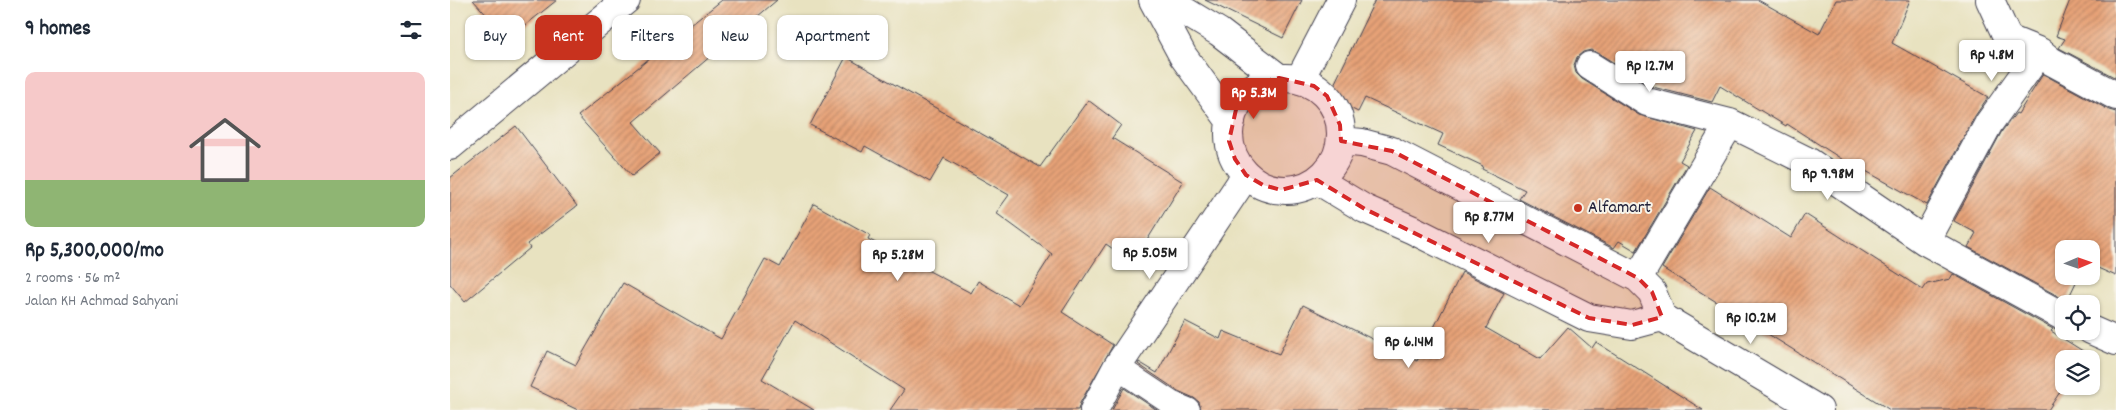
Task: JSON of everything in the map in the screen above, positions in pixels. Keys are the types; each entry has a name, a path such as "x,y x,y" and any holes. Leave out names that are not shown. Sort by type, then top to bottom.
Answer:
{"street":[{"path":"450,146 626,0"},
{"path":"1153,0 1183,56 1231,122"},
{"path":"1166,0 1219,32 1289,79 1314,86 1327,96 1336,110 1340,125 1341,141 1337,156 1329,169 1318,180 1300,188 1281,190 1263,185 1246,175 1235,159 1229,141 1231,122 1237,105 1248,92 1262,82 1289,79"},
{"path":"1289,79 1341,0"},
{"path":"1990,0 2008,39 2040,52 2051,61 2116,96"},
{"path":"1925,240 1989,123 2040,52"},
{"path":"1590,66 1647,102 1730,124 1809,162 1925,240 2055,312"},
{"path":"1638,278 1730,124"},
{"path":"1341,141 1362,143 1392,151 1638,278 1652,292 1662,316 1819,410"},
{"path":"1094,410 1118,366 1246,175"},
{"path":"1318,180 1365,209 1413,230 1589,318 1632,325 1662,316"},
{"path":"2100,334 2116,341"}],"lane":[{"path":"1118,366 1171,402 1188,410"}],"highlighted area":[{"path":"1279,78 1314,86 1327,96 1340,125 1341,141 1392,151 1638,278 1652,292 1662,317 1632,325 1589,318 1365,209 1317,180 1281,190 1263,185 1246,175 1235,159 1229,141 1237,105 1262,82"}],"building":[{"path":"473,0 557,0 538,15 535,15 535,18 525,25 525,15 486,15"},
{"path":"722,0 777,0 759,15 703,15"},
{"path":"1205,0 1302,0 1283,38"},
{"path":"1375,0 1758,0 1819,34 1836,0 1910,0 1892,43 1988,97 1975,116 1927,205 1864,170 1862,172 1787,124 1786,126 1720,86 1712,102 1653,87 1598,53 1591,50 1583,52 1577,57 1574,65 1576,73 1582,79 1639,115 1697,131 1680,161 1687,165 1636,251 1619,241 1614,248 1519,199 1525,190 1482,169 1483,166 1438,145 1443,134 1365,98 1358,112 1328,97"},
{"path":"2070,0 2116,0 2116,78 2059,48 2065,39 2056,36"},
{"path":"703,15 703,60 706,60 633,122 660,153 632,176 578,116 648,60 693,60 693,23"},
{"path":"844,60 851,60 1040,167 1088,100 1121,125 1112,138 1183,182 1133,263 1106,244 1062,312 1113,345 1080,403 1078,410 890,410 904,390 795,320 762,379 814,410 578,410 530,387 547,351 576,365 623,283 721,339 765,259 780,267 814,204 870,235 868,239 971,293 978,281 1019,305 1052,254 996,213 1009,195 944,158 930,182 865,146 862,152 810,125"},
{"path":"2043,74 2116,112 2116,276 2100,269 2100,240 2055,240 2055,285 2075,285 2070,295 2056,295 1968,247 1976,233 1954,221 2002,131 2016,113 2018,114"},
{"path":"516,126 577,206 527,244 530,248 465,302 450,284 450,178"},
{"path":"1710,187 1791,238 1805,214 1923,290 1927,284 1950,279 1953,274 2053,329 2051,331 2055,334 2055,340 2065,340 2081,350 2055,350 2055,395 2058,395 2048,410 1890,410 1662,268"},
{"path":"1462,272 1504,293 1486,328 1540,359 1568,327 1592,348 1596,342 1703,410 1201,410 1199,402 1194,398 1178,391 1138,364 1139,362 1157,373 1185,321 1220,339 1223,331 1279,354 1303,305 1417,361"},
{"path":"1124,388 1157,410 1112,410"}],"place":[{"name":"Alfamart","path":"1578,208"}]}
